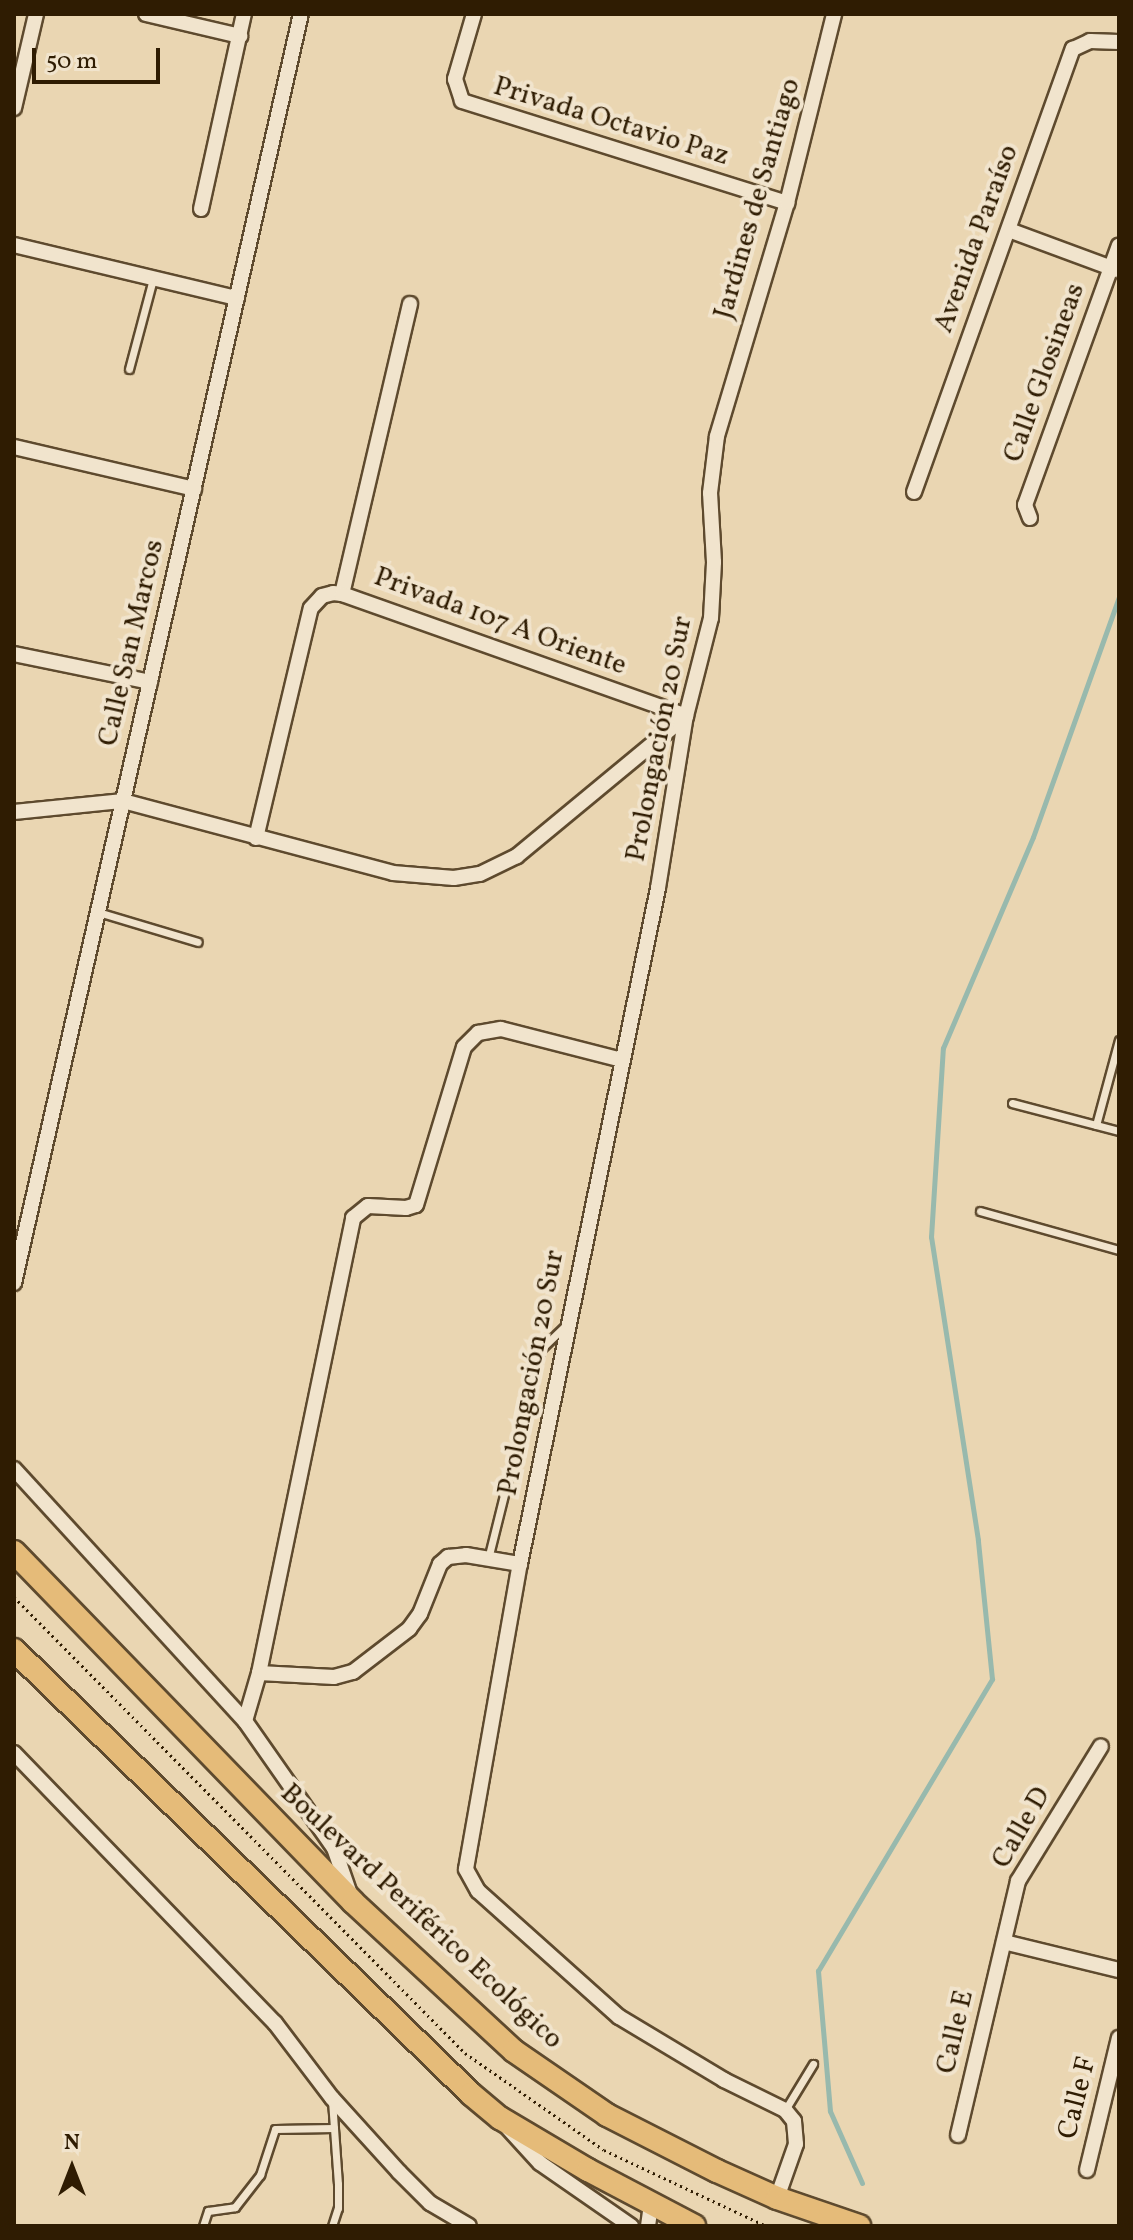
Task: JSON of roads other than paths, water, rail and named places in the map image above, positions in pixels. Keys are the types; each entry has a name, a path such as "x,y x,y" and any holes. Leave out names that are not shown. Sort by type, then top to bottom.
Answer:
{"highway":[{"name":"Boulevard Periférico Ecológico","path":"14,1552 353,1902 514,2051 607,2115 777,2198 859,2226"},
{"path":"14,1650 390,2019 500,2118 650,2215 694,2226"}],"street":[{"path":"14,108 36,14"},
{"path":"146,14 240,36"},
{"path":"201,209 244,14"},
{"name":"Calle San Marcos","path":"14,1283 16,1262 301,14"},
{"name":"Privada Octavio Paz","path":"474,14 455,79 462,101 787,203"},
{"name":"Jardines de Santiago","path":"727,397 787,203 834,14"},
{"name":"Avenida Paraíso","path":"914,492 1073,49 1090,41 1119,42"},
{"path":"1009,230 1115,269"},
{"path":"14,245 237,298"},
{"name":"Calle Glosineas","path":"1030,518 1025,505 1115,269 1119,245"},
{"path":"256,838 311,608 322,596 342,594 410,304"},
{"name":"Prolongación 20 Sur","path":"727,397 717,436 710,493 714,562 711,618 686,716 658,888 520,1564 466,1869 470,1880 619,2017 724,2080 785,2110"},
{"path":"14,447 194,489"},
{"name":"Privada 107 A Oriente","path":"342,594 686,716"},
{"path":"14,654 150,682"},
{"path":"14,812 123,801 403,875 431,879 480,874 517,856 686,716"},
{"path":"245,1721 259,1673 353,1218 368,1206 406,1208 416,1205 464,1047 478,1033 501,1029 622,1060"},
{"path":"14,1469 245,1721 334,1848 353,1902"},
{"path":"259,1673 334,1677 353,1672 409,1629 420,1614 440,1564 448,1557 455,1554 520,1564"},
{"name":"Calle D","path":"1004,1942 1018,1881 1101,1746"},
{"path":"14,1753 275,2023 332,2098 430,2203 469,2226"},
{"path":"1004,1942 1119,1970"},
{"name":"Calle E","path":"958,2135 1004,1942"},
{"name":"Calle F","path":"1087,2170 1119,2038"},
{"path":"777,2198 796,2144 794,2121 785,2110"},
{"path":"500,2118 540,2163 631,2226"}],"lane":[{"path":"129,369 153,278"},
{"path":"98,912 198,942"},
{"path":"1096,1125 1119,1040"},
{"path":"1012,1103 1119,1131"},
{"path":"980,1211 1119,1250"},
{"path":"488,1559 540,1350 569,1323"},
{"path":"785,2110 813,2064"},
{"path":"332,2098 338,2184 332,2226"},
{"path":"203,2226 208,2211 235,2207 260,2175 275,2129 334,2128"}],"waterway":[{"path":"862,2183 830,2111 818,1971 992,1679 978,1540 931,1237 943,1048 1033,837 1119,597"}]}
